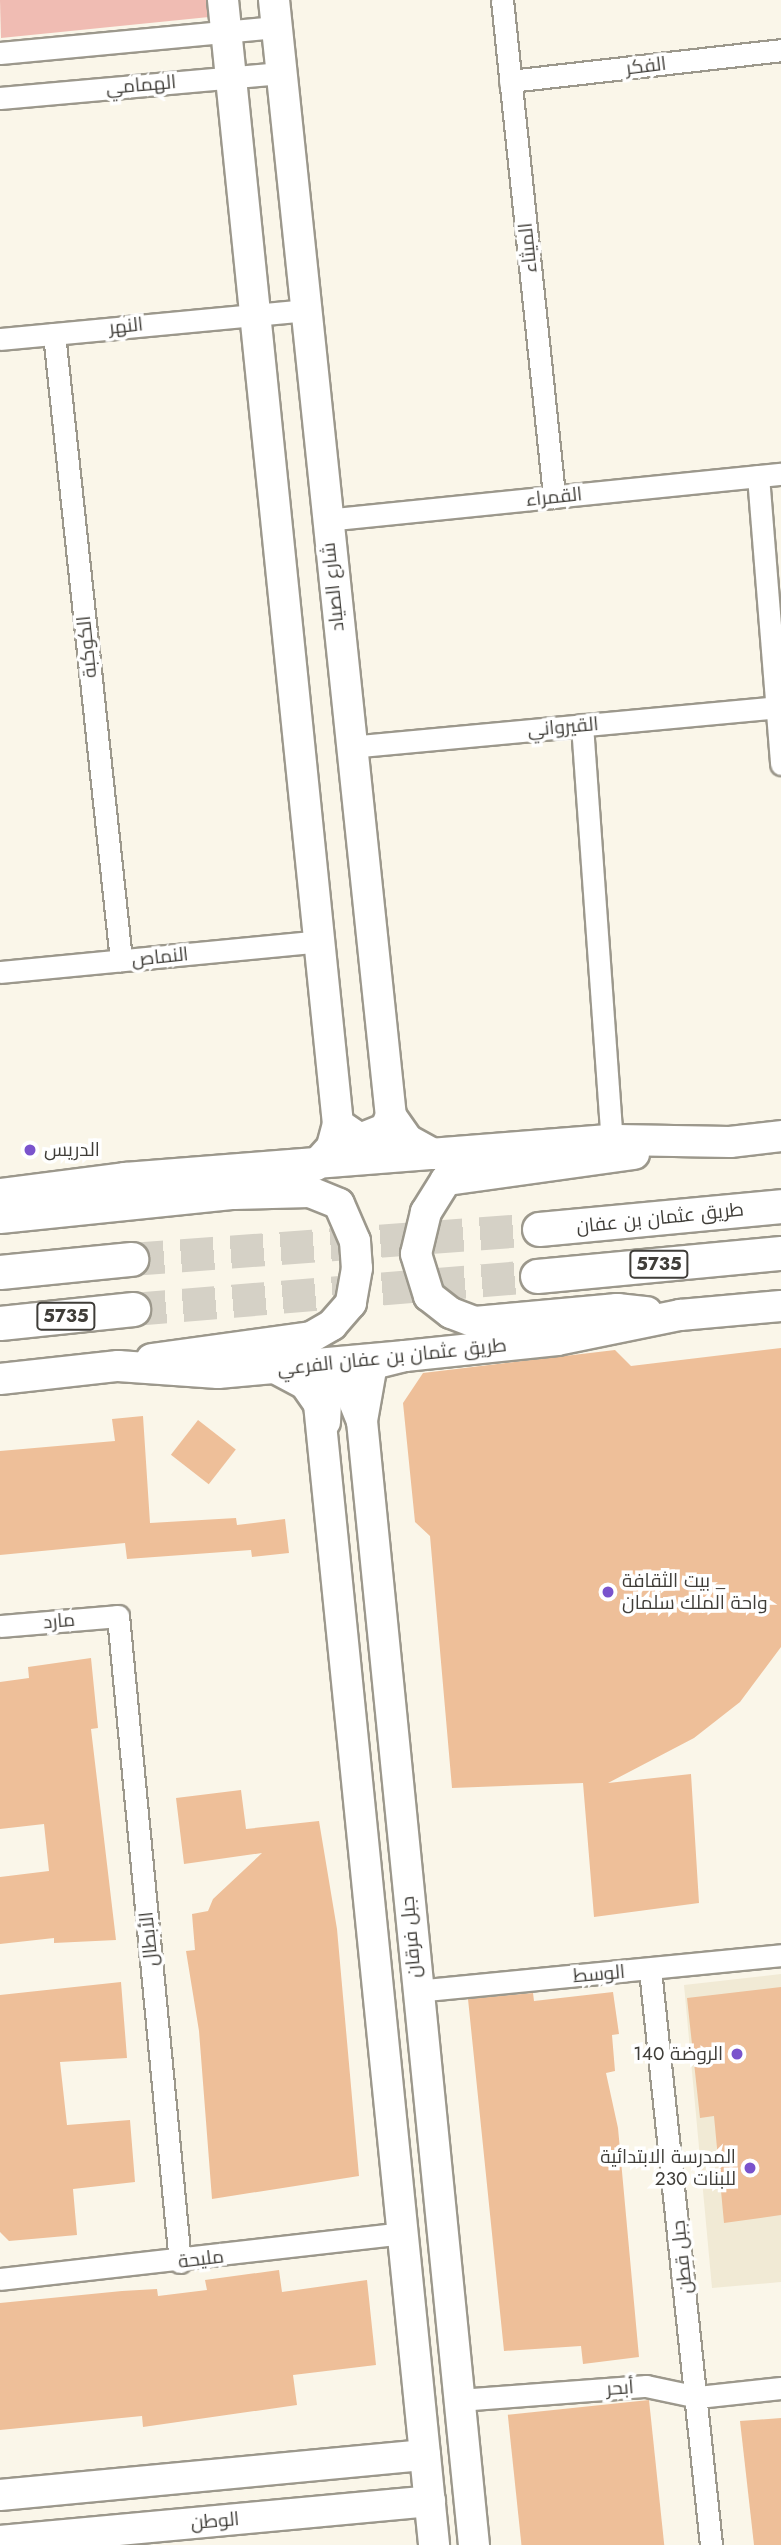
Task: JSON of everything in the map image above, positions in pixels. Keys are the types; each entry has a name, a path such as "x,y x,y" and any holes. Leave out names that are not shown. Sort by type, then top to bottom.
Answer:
{"main road":[{"name":"طريق عثمان بن عفان","path":"539,1229 781,1206"},
{"name":"5735","path":"537,1276 781,1253"},
{"path":"0,1272 131,1259"},
{"name":"5735","path":"0,1323 133,1309"}],"street":[{"name":"الميثاء","path":"502,0 554,497"},
{"path":"0,53 225,14 275,13"},
{"name":"شارع الصياد","path":"275,13 349,747 391,1116"},
{"path":"225,14 252,314 338,1124 332,1147 315,1166"},
{"name":"الفكر","path":"510,81 781,50"},
{"name":"الهمامي","path":"0,98 281,73"},
{"name":"النهر","path":"0,339 305,310"},
{"name":"الكوكبة","path":"54,334 121,960"},
{"name":"القمراء","path":"326,520 781,474"},
{"path":"758,476 781,764"},
{"name":"القيرواني","path":"349,747 776,707"},
{"path":"582,725 612,1140"},
{"name":"النماص","path":"0,972 320,941"},
{"path":"338,1124 360,1139 385,1129 391,1116 408,1140 433,1154"},
{"path":"0,1194 125,1178 315,1166 612,1140 681,1141 781,1136"},
{"path":"680,1315 617,1310 475,1322 451,1313 429,1296 416,1254 426,1212 446,1180 609,1161 681,1141"},
{"path":"0,1217 234,1194 310,1192 339,1204 355,1241 358,1268 351,1303 332,1325 311,1337 191,1350 118,1366"},
{"name":"طريق عثمان بن عفان الفرعي","path":"0,1379 118,1366 218,1373 405,1356 580,1337 680,1315 781,1306"},
{"name":"جبل فرقان","path":"405,1356 372,1364 362,1421 416,1991 474,2545"},
{"name":"جبل فرقان","path":"275,1368 305,1384 319,1404 324,1435 434,2545"},
{"path":"324,1435 327,1385 347,1384 362,1421"},
{"name":"مارد","path":"0,1626 118,1616"},
{"name":"الأبطال","path":"118,1616 180,2262"},
{"name":"الوسط","path":"416,1991 781,1955"},
{"name":"جبل قطن","path":"650,1970 698,2397 711,2545"},
{"name":"مليحة","path":"0,2279 180,2262 402,2233"},
{"name":"أبحر","path":"459,2400 646,2386 698,2397 781,2388"},
{"path":"0,2495 425,2455"},
{"name":"الوطن","path":"0,2541 430,2501"}],"shaded area":[{"path":"0,0 207,0 209,17 1,38"},
{"path":"781,1974 781,2282 712,2288 684,1985"}],"building":[{"name":"بيت الثقافة _ واحة الملك سلمان","path":"781,1348 781,1647 740,1702 694,1738 608,1783 691,1774 699,1903 594,1917 583,1783 452,1788 430,1536 415,1522 403,1403 423,1373 615,1350 631,1366"},
{"path":"143,1416 150,1523 236,1518 237,1525 285,1519 289,1553 252,1557 251,1550 127,1559 125,1543 0,1555 0,1451 115,1441 112,1419"},
{"path":"198,1420 236,1450 209,1484 171,1455"},
{"path":"91,1658 98,1728 91,1729 116,1940 54,1943 54,1938 0,1944 0,1877 49,1871 44,1824 0,1829 0,1682 29,1678 28,1667"},
{"path":"241,1790 246,1829 319,1821 337,1929 359,2176 212,2199 199,2031 186,1951 195,1950 192,1914 208,1911 213,1899 262,1853 184,1864 176,1798"},
{"path":"121,1982 127,2058 60,2062 67,2125 130,2120 135,2182 73,2189 77,2235 9,2241 0,2232 0,1995"},
{"name":"الروضة 140","path":"781,1987 781,2215 724,2223 714,2116 700,2118 687,1998"},
{"path":"613,1992 619,2034 612,2035 615,2071 606,2073 618,2128 639,2357 583,2364 581,2346 504,2351 468,1999 533,1993 534,2001"},
{"path":"279,2270 282,2292 367,2280 376,2365 293,2375 297,2405 143,2427 142,2416 0,2430 0,2303 157,2289 158,2296 207,2290 205,2280"},
{"path":"649,2400 664,2545 521,2545 508,2415"},
{"path":"781,2418 781,2545 754,2545 740,2421"}],"tunnel":[{"path":"131,1259 539,1229"},
{"path":"133,1309 537,1276"}],"place":[{"name":"الدريس","path":"30,1150"},
{"name":"بيت الثقافة _ واحة الملك سلمان","path":"608,1592"},
{"name":"الروضة 140","path":"737,2054"},
{"name":"المدرسة الابتدائية 230 للبنات","path":"750,2168"}]}
